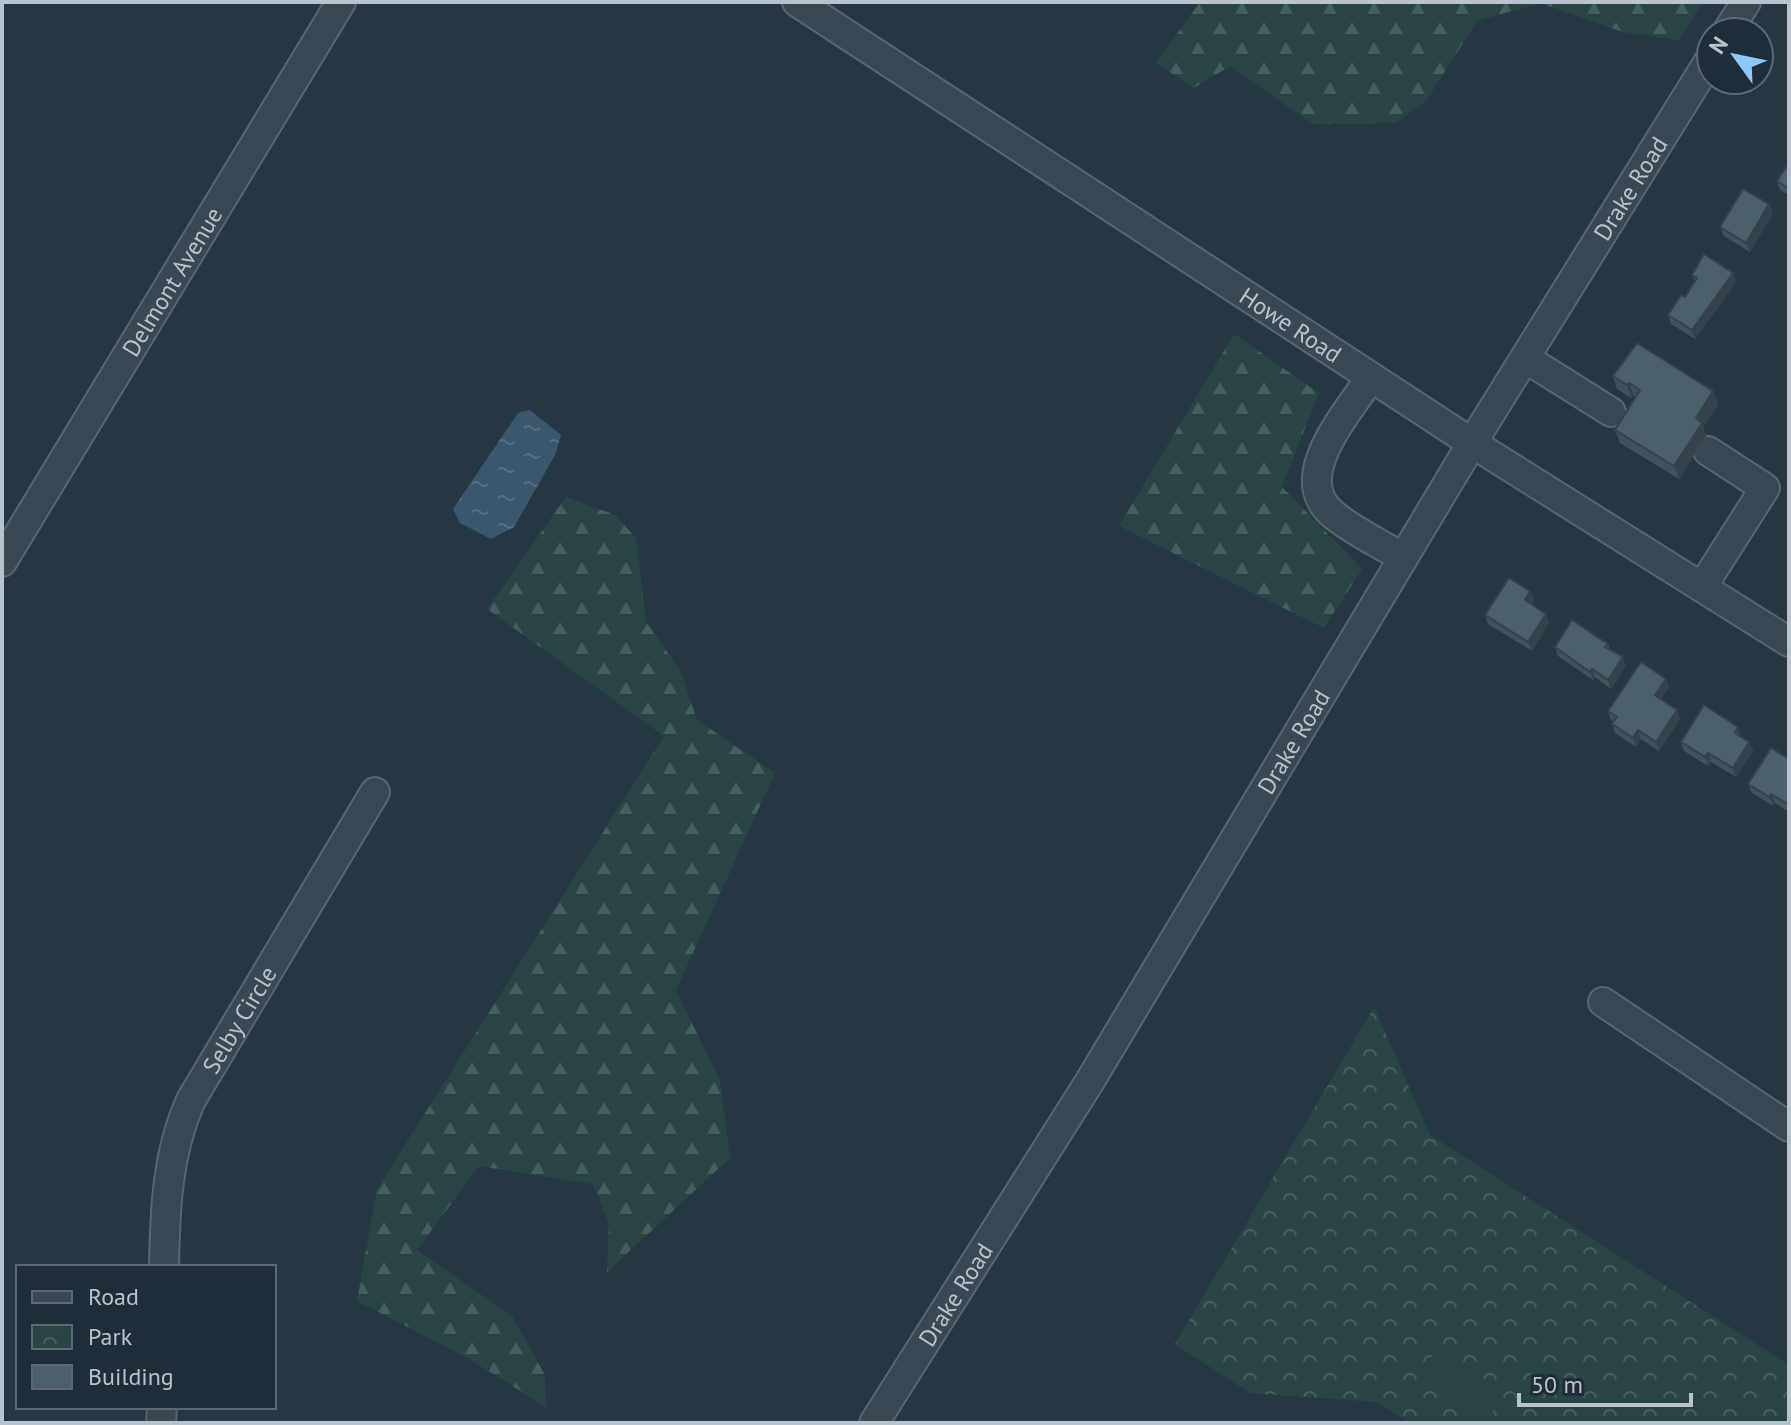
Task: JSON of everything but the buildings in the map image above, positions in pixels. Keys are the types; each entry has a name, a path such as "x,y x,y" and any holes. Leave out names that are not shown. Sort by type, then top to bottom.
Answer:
{"street":[{"name":"Delmont Avenue","path":"2,562 341,2"},
{"name":"Howe Road","path":"797,2 1472,443 1789,642"},
{"name":"Drake Road","path":"874,1423 1090,1081 1472,443 1695,84"},
{"path":"1525,358 1611,412"},
{"path":"1371,377 1323,452 1316,469 1315,487 1323,504 1335,516 1403,558"},
{"path":"1702,587 1765,488 1708,451"},
{"name":"Selby Circle","path":"164,1265 170,1170 181,1122 191,1100 375,792"},
{"path":"1603,1002 1789,1127"}],"green space":[{"path":"1200,2 1702,3 1679,40 1623,32 1540,3 1477,21 1426,101 1396,123 1313,124 1230,66 1194,88 1156,63"},
{"path":"1234,334 1319,393 1282,487 1362,569 1324,628 1119,526"},
{"path":"566,497 615,515 636,538 646,622 680,670 697,720 775,773 676,990 720,1081 730,1158 607,1272 609,1223 593,1184 479,1166 417,1250 512,1316 545,1375 546,1407 466,1357 357,1301 377,1189 664,736 487,609"},
{"path":"1374,1007 1430,1135 1789,1365 1789,1423 1410,1423 1377,1402 1250,1393 1175,1344"},
{"path":"1436,1350 1505,1392 1485,1423 1416,1381"}],"water":[{"path":"530,410 561,435 555,455 514,527 491,539 460,523 453,509 518,413"}]}
